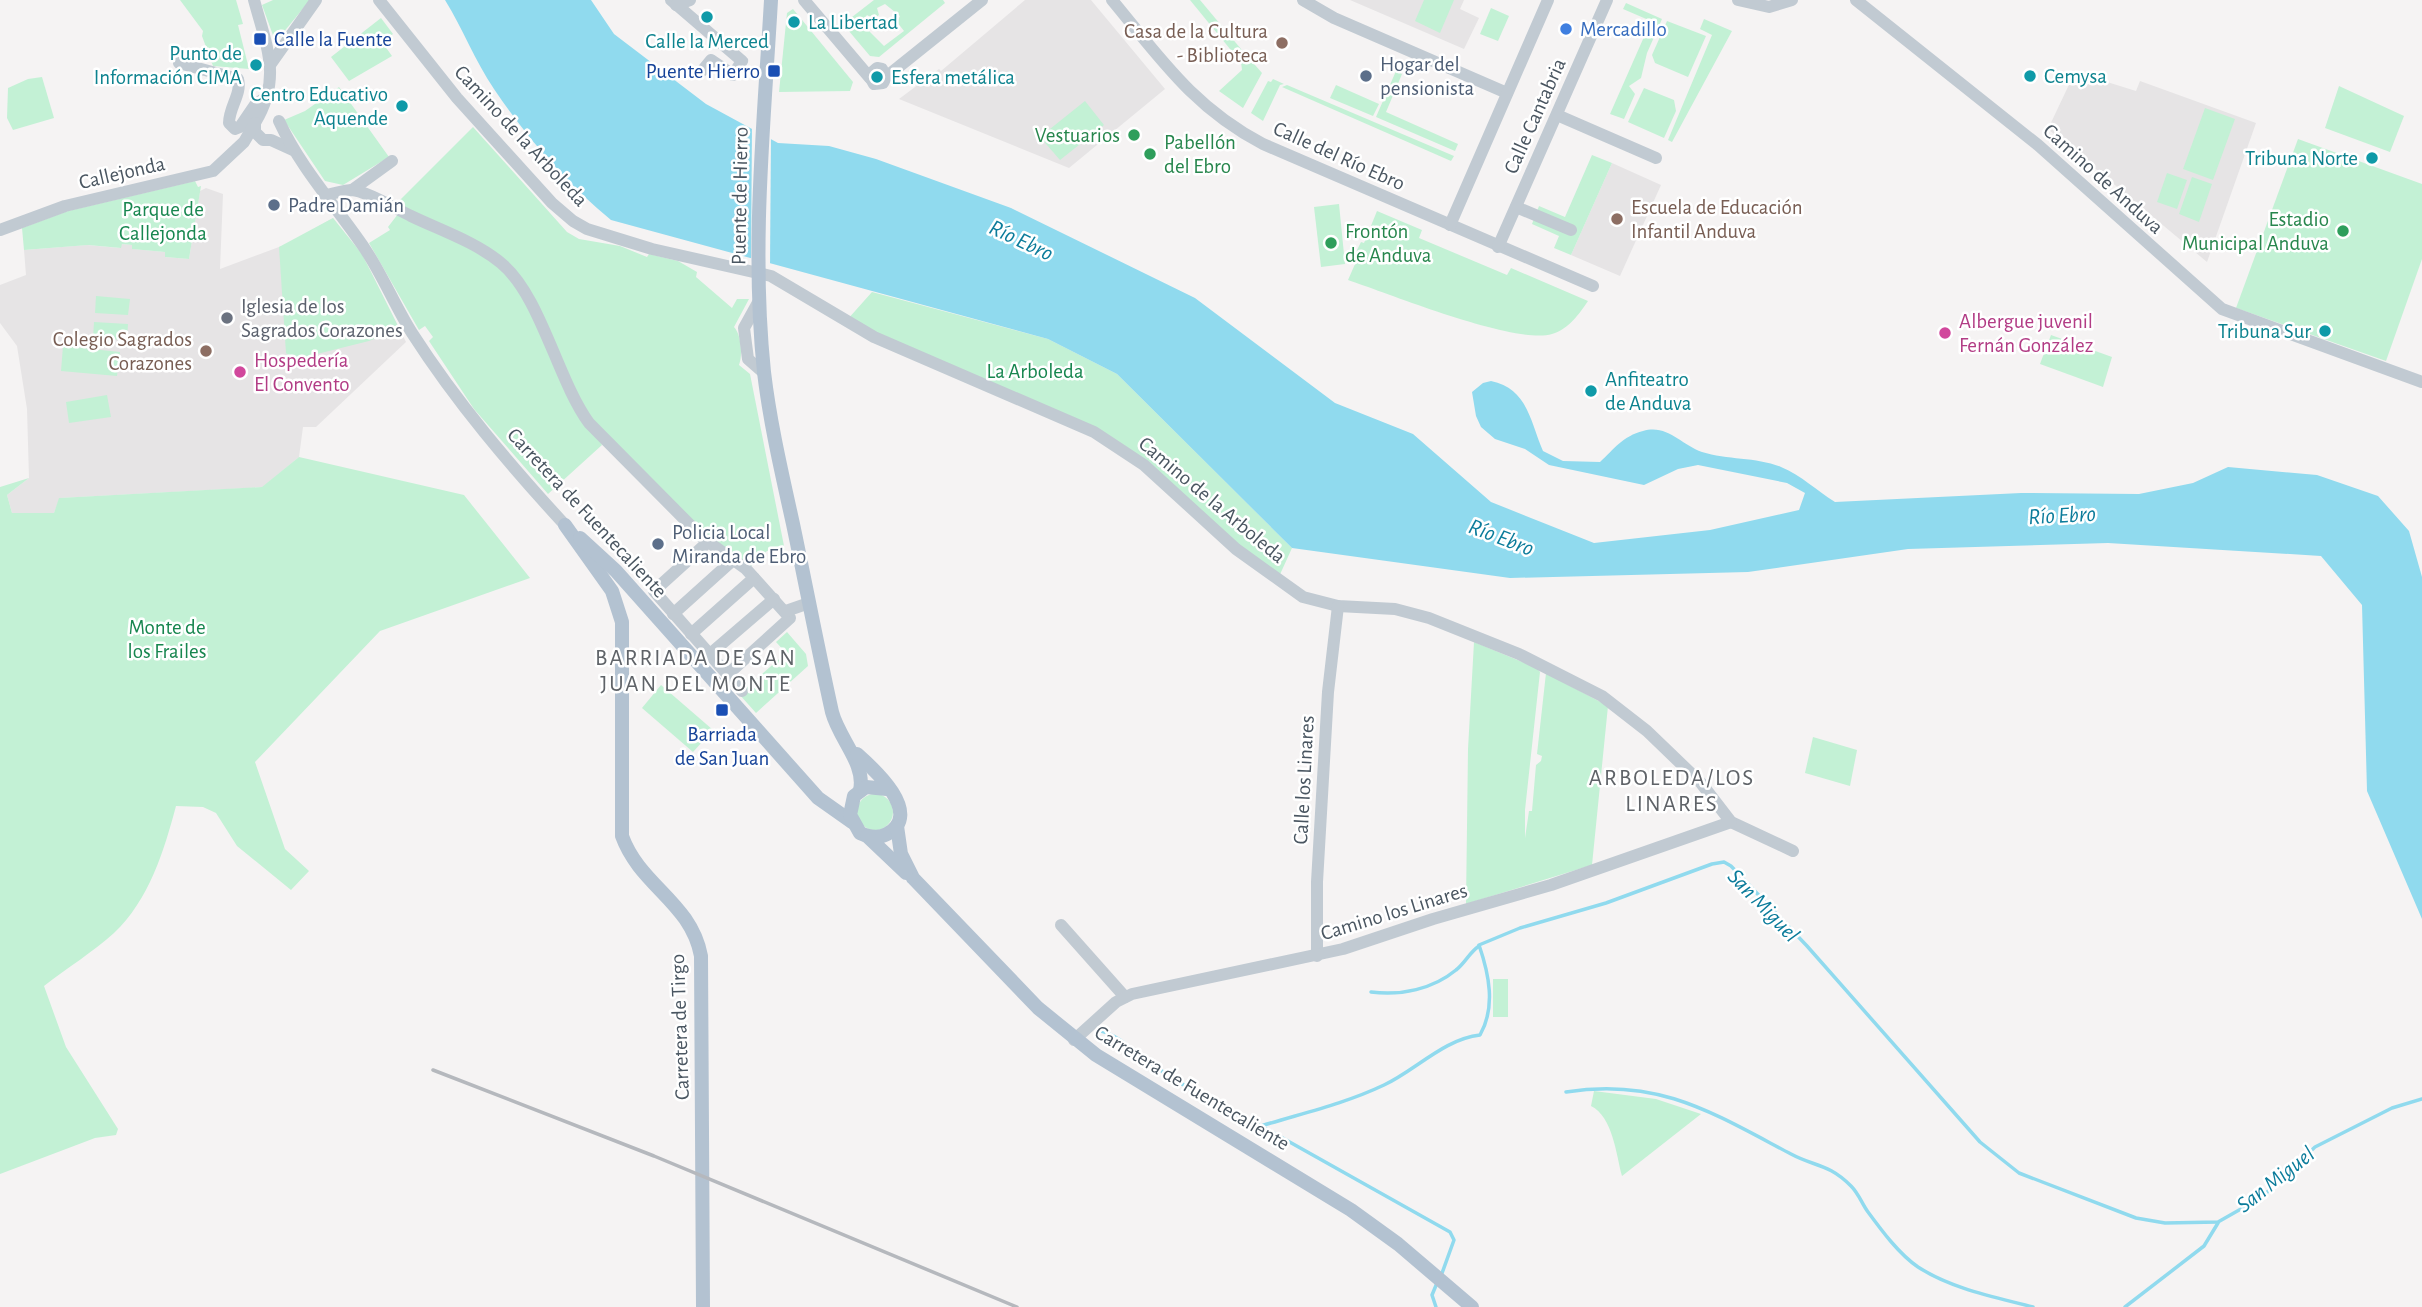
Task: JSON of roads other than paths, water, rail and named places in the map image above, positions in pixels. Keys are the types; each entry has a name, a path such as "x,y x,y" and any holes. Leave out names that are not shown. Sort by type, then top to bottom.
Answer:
{"main road":[{"path":"762,0 760,94 763,99"},
{"path":"763,99 770,7"},
{"name":"Puente de Hierro","path":"763,99 760,296 764,373 804,605 833,719 861,771 856,795"},
{"name":"Carretera de Fuentecaliente","path":"565,525 607,561 818,798 852,822"},
{"name":"Carretera de Tirgo","path":"565,525 612,592 622,622 622,836 633,860 685,915 699,945 703,979 703,1307"},
{"path":"845,745 869,765 899,802 901,814 897,826 901,854 913,878"},
{"path":"818,798 835,804 873,786 887,789"},
{"path":"856,795 852,822 867,836 883,836 897,826"},
{"name":"Carretera de Fuentecaliente","path":"867,836 913,878 1038,1009 1074,1040 1351,1210 1472,1307"}],"street":[{"path":"254,0 270,65 267,119 256,135 293,150"},
{"path":"270,65 316,0"},
{"name":"Camino de la Arboleda","path":"379,0 457,98 573,221 587,229 652,249 771,276 874,337 1094,432 1144,465 1236,549 1277,581 1303,597 1338,606 1395,609 1429,618 1519,654 1583,686 1614,705 1647,732 1701,783 1731,821 1793,851"},
{"path":"673,3 690,0"},
{"path":"770,7 778,0"},
{"path":"804,0 870,78 870,73 877,68 882,69 886,76 982,0"},
{"name":"Calle del Río Ebro","path":"1112,0 1182,84 1224,122 1263,144 1593,286"},
{"path":"1303,0 1334,18 1507,93"},
{"name":"Calle Cantabria","path":"1450,225 1548,0"},
{"name":"Calle Cantabria","path":"1498,247 1607,0"},
{"path":"1738,0 1769,7 1792,0"},
{"name":"Camino de Anduva","path":"1856,0 2038,145 2222,310 2422,382"},
{"path":"673,3 742,61 733,75 711,61 702,71"},
{"path":"267,46 275,51 282,48"},
{"path":"179,63 238,79 239,90 229,119 234,129 240,127 255,105 270,95"},
{"path":"1557,115 1656,158"},
{"path":"244,142 267,140 279,132 267,119"},
{"name":"Callejonda","path":"0,230 65,206 206,173 218,167 267,119"},
{"name":"Carretera de Fuentecaliente","path":"267,119 293,150 367,253 411,331 455,396 517,472 565,525"},
{"path":"325,195 352,190 392,161"},
{"path":"352,190 462,240 504,266 528,302 574,402 589,423 708,542 754,578 786,611 789,620 727,675"},
{"path":"1516,207 1571,230"},
{"path":"760,296 744,328 744,336 748,359 764,373"},
{"path":"744,336 762,342"},
{"path":"747,350 762,342"},
{"name":"Carretera de Fuentecaliente","path":"708,542 654,591 742,691"},
{"path":"673,614 733,560"},
{"path":"691,634 754,578"},
{"path":"697,662 701,651 710,653 774,599"},
{"path":"786,611 804,605"},
{"name":"Calle los Linares","path":"1317,956 1317,882 1328,692 1338,606"},
{"name":"Camino los Linares","path":"1074,1040 1125,997 1317,956 1551,886 1731,821"},
{"path":"1060,925 1125,997"}],"water":[{"name":"Río Ebro","path":"445,0 591,0 614,34 706,104 778,143 829,146 876,159 1011,208 1195,298 1335,403 1413,434 1491,502 1594,543 1710,530 1799,510 1805,493 1787,483 1698,465 1678,469 1644,485 1549,465 1525,449 1495,439 1481,427 1476,416 1472,392 1483,383 1491,381 1513,391 1531,418 1543,451 1563,461 1600,462 1630,436 1643,431 1660,430 1702,452 1781,467 1835,502 2021,493 2139,494 2193,483 2228,467 2317,475 2378,496 2409,531 2422,577 2422,919 2367,791 2362,605 2321,556 2108,543 1908,549 1748,572 1510,578 1292,548 1117,374 1048,339 611,220 563,175 520,125 487,78"}],"waterway":[{"name":"San Miguel","path":"1441,1276 1454,1240 1450,1232 1261,1126 1369,1092 1396,1079 1454,1042 1480,1035 1488,1013 1489,990 1479,945 1520,928 1606,903 1712,864 1724,862 1731,866 1807,946 1980,1142 2019,1173 2136,1218 2165,1223 2218,1222 2262,1197 2315,1147 2392,1108 2422,1099"},
{"path":"1371,992 1405,992 1437,982 1456,970 1479,946"},
{"path":"1101,1031 1121,1041 1191,1089 1261,1126"},
{"path":"1566,1092 1629,1090 1657,1094 1710,1112 1800,1158 1828,1169 1843,1179 1854,1189 1891,1242 1904,1256 1931,1275 1959,1287 2033,1307"},
{"path":"2125,1307 2204,1246 2218,1223"},
{"name":"San Miguel","path":"1436,1307 1432,1295 1437,1283"}],"railway":[{"path":"433,1070 654,1156 1017,1307"}],"place":[{"name":"Calle la Merced","path":"707,17"},
{"name":"La Libertad","path":"794,22"},
{"name":"Mercadillo","path":"1566,29"},
{"name":"Calle la Fuente","path":"260,39"},
{"name":"Casa de la Cultura - Biblioteca","path":"1282,43"},
{"name":"Punto de Información CIMA","path":"256,65"},
{"name":"Puente Hierro","path":"774,71"},
{"name":"Hogar del pensionista","path":"1366,76"},
{"name":"Cemysa","path":"2030,76"},
{"name":"Esfera metálica","path":"877,77"},
{"name":"Centro Educativo Aquende","path":"402,106"},
{"name":"Vestuarios","path":"1134,135"},
{"name":"Pabellón del Ebro","path":"1150,154"},
{"name":"Tribuna Norte","path":"2372,158"},
{"name":"Padre Damián","path":"274,205"},
{"name":"Escuela de Educación Infantil Anduva","path":"1617,219"},
{"name":"Estadio Municipal Anduva","path":"2343,231"},
{"name":"Frontón de Anduva","path":"1331,243"},
{"name":"Iglesia de los Sagrados Corazones","path":"227,318"},
{"name":"Tribuna Sur","path":"2325,331"},
{"name":"Albergue juvenil Fernán González","path":"1945,333"},
{"name":"Colegio Sagrados Corazones","path":"206,351"},
{"name":"Hospedería El Convento","path":"240,372"},
{"name":"Anfiteatro de Anduva","path":"1591,391"},
{"name":"Policia Local Miranda de Ebro","path":"658,544"},
{"name":"Barriada de San Juan","path":"722,710"}],"district":[{"name":"BARRIADA DE SAN JUAN DEL MONTE","path":"696,671"},
{"name":"ARBOLEDA/LOS LINARES","path":"1672,791"}],"park label":[{"name":"Parque de Callejonda","path":"163,221"},
{"name":"La Arboleda","path":"1035,371"},
{"name":"Monte de los Frailes","path":"167,639"}]}
